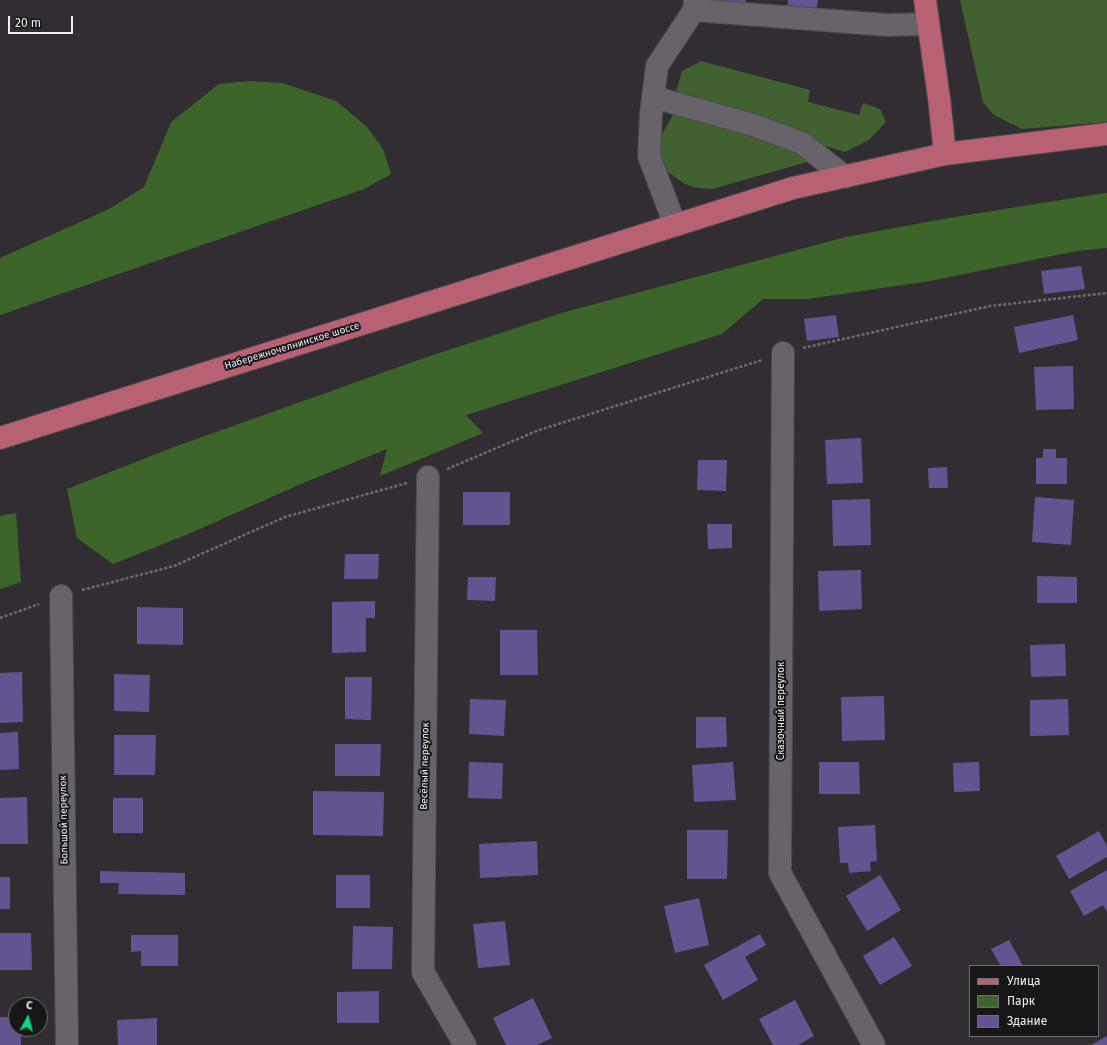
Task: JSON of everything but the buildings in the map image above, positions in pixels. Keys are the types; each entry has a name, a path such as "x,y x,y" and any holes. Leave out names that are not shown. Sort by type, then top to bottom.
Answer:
{"main road":[{"path":"925,0 939,98 945,154"},
{"name":"Набережночелнинское шоссе","path":"0,438 793,188 945,154 1107,134"}],"street":[{"path":"675,225 649,156 651,114 657,66 694,5 887,25 928,24"},
{"path":"653,97 753,125 802,143 845,177"},
{"name":"Сказочный переулок","path":"783,353 780,873 874,1045"},
{"name":"Весёлый переулок","path":"428,477 423,972 465,1045"},
{"name":"Большой переулок","path":"61,596 66,1045"}],"path":[{"path":"0,618 61,596 174,566 286,517 428,477 539,430 783,353 990,306 1107,293"}],"green space":[{"path":"960,0 1107,0 1107,122 1022,129 994,115 983,102"},
{"path":"701,61 810,90 808,102 859,115 863,103 880,109 886,122 869,140 845,152 674,100 682,71"},
{"path":"249,81 282,83 336,101 367,127 383,149 391,174 364,189 0,315 0,258 109,209 144,187 171,122 219,84"},
{"path":"674,113 821,158 712,189 697,188 685,184 669,173 659,153 658,141"},
{"path":"1107,193 1107,248 1077,251 930,281 808,299 763,299 722,334 466,415 483,433 380,476 387,449 301,484 186,535 113,564 77,538 67,489 174,447 424,358 565,312 846,237 943,219"},
{"path":"16,513 21,582 0,589 0,516"}]}
